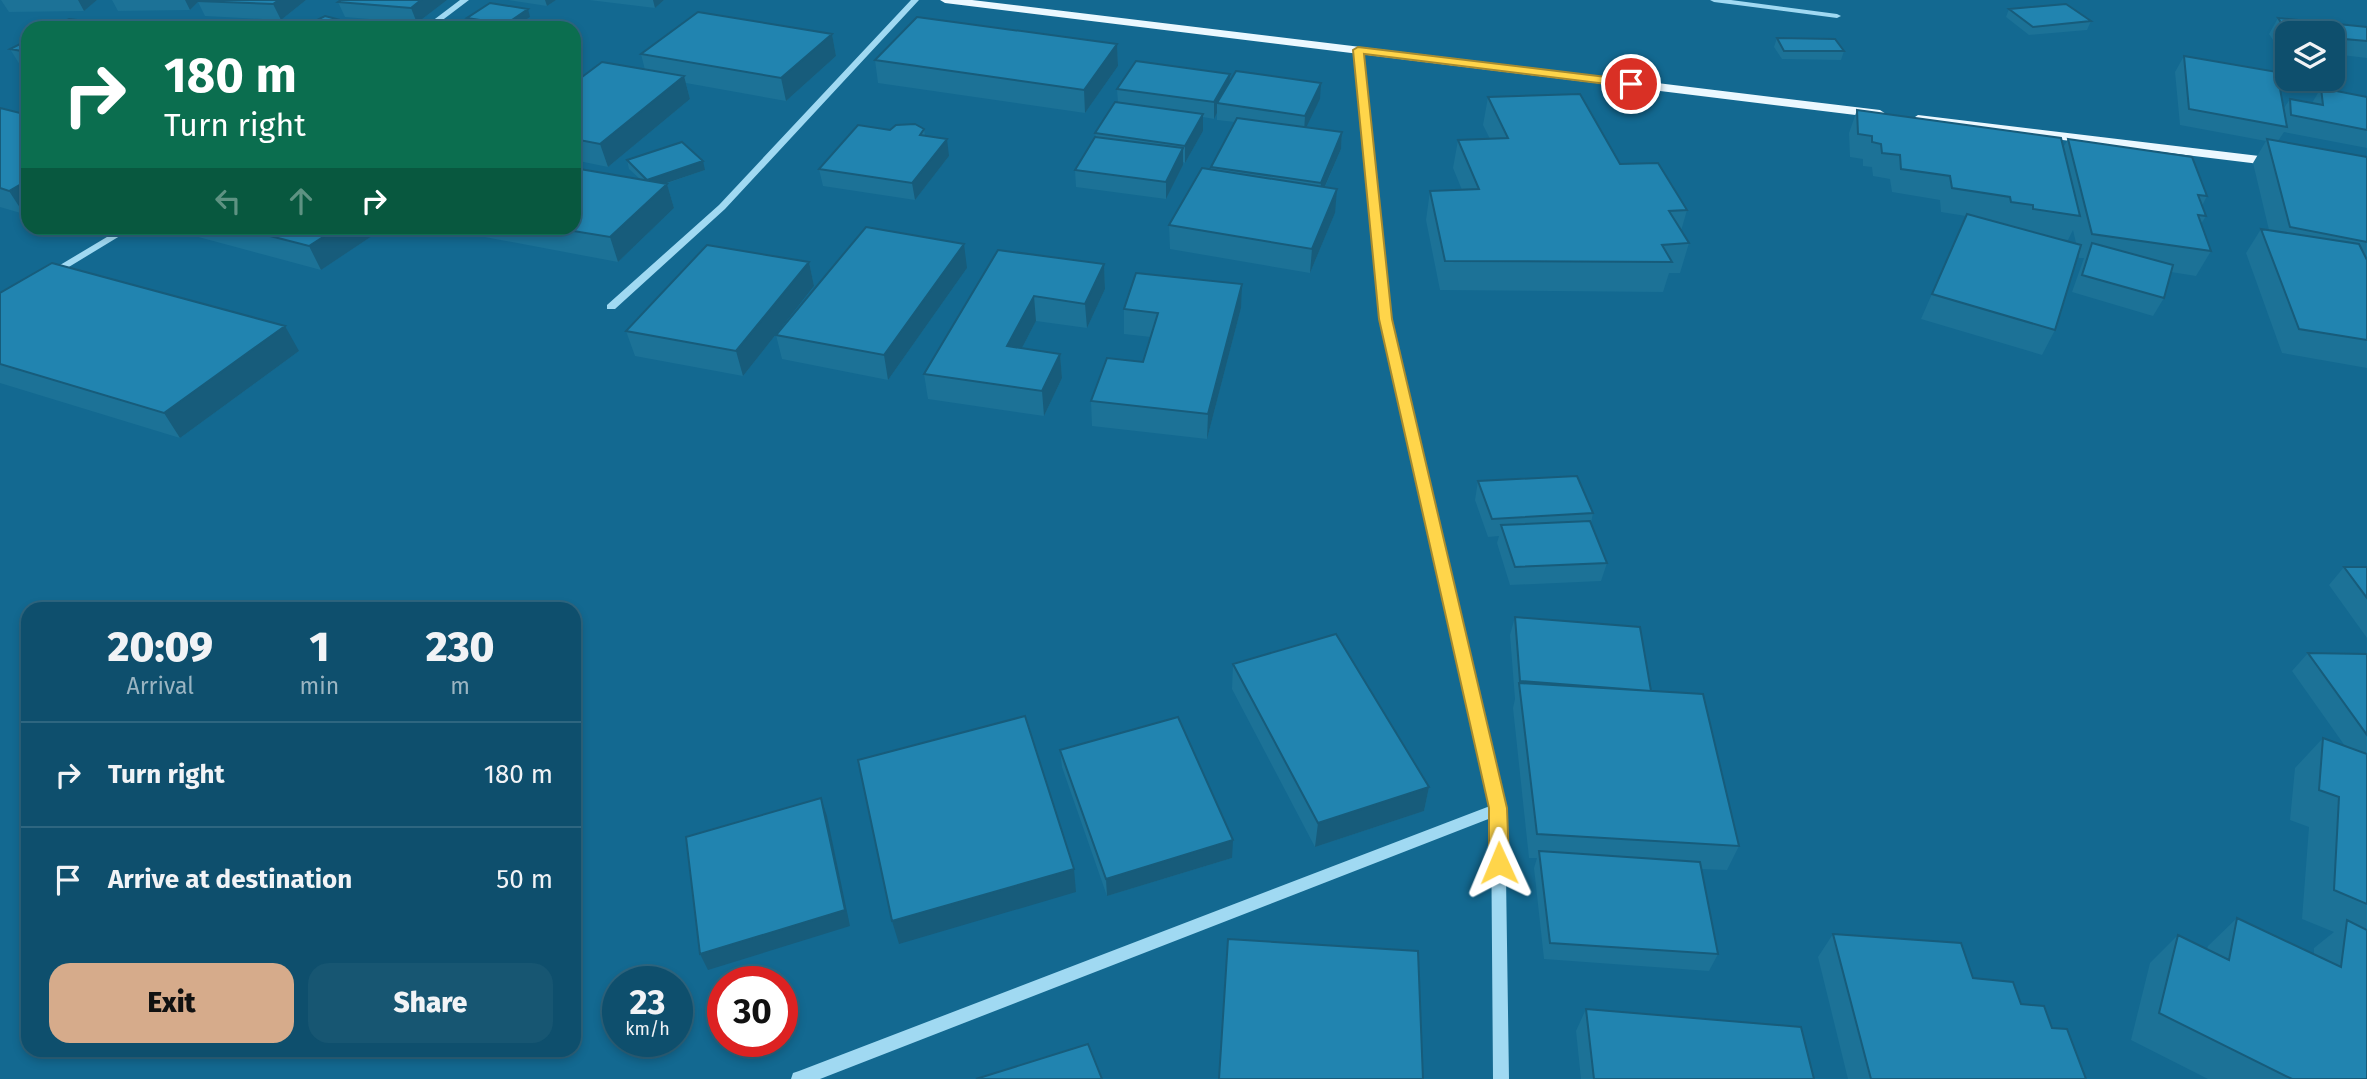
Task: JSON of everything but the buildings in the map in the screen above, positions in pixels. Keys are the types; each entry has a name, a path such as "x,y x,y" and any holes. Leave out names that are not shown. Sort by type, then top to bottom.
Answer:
{"main road":[{"path":"945,0 1897,116"},
{"path":"1911,118 2284,163"}],"street":[{"path":"436,21 465,0"},
{"path":"611,307 722,207 915,0"},
{"path":"1714,0 1837,16"},
{"path":"1358,50 1386,319 1498,808 1501,1079"},
{"path":"35,283 116,235"},
{"path":"799,1079 1498,808"}],"route":[{"path":"1499,863 1498,808 1386,319 1358,50 1631,84"}]}
